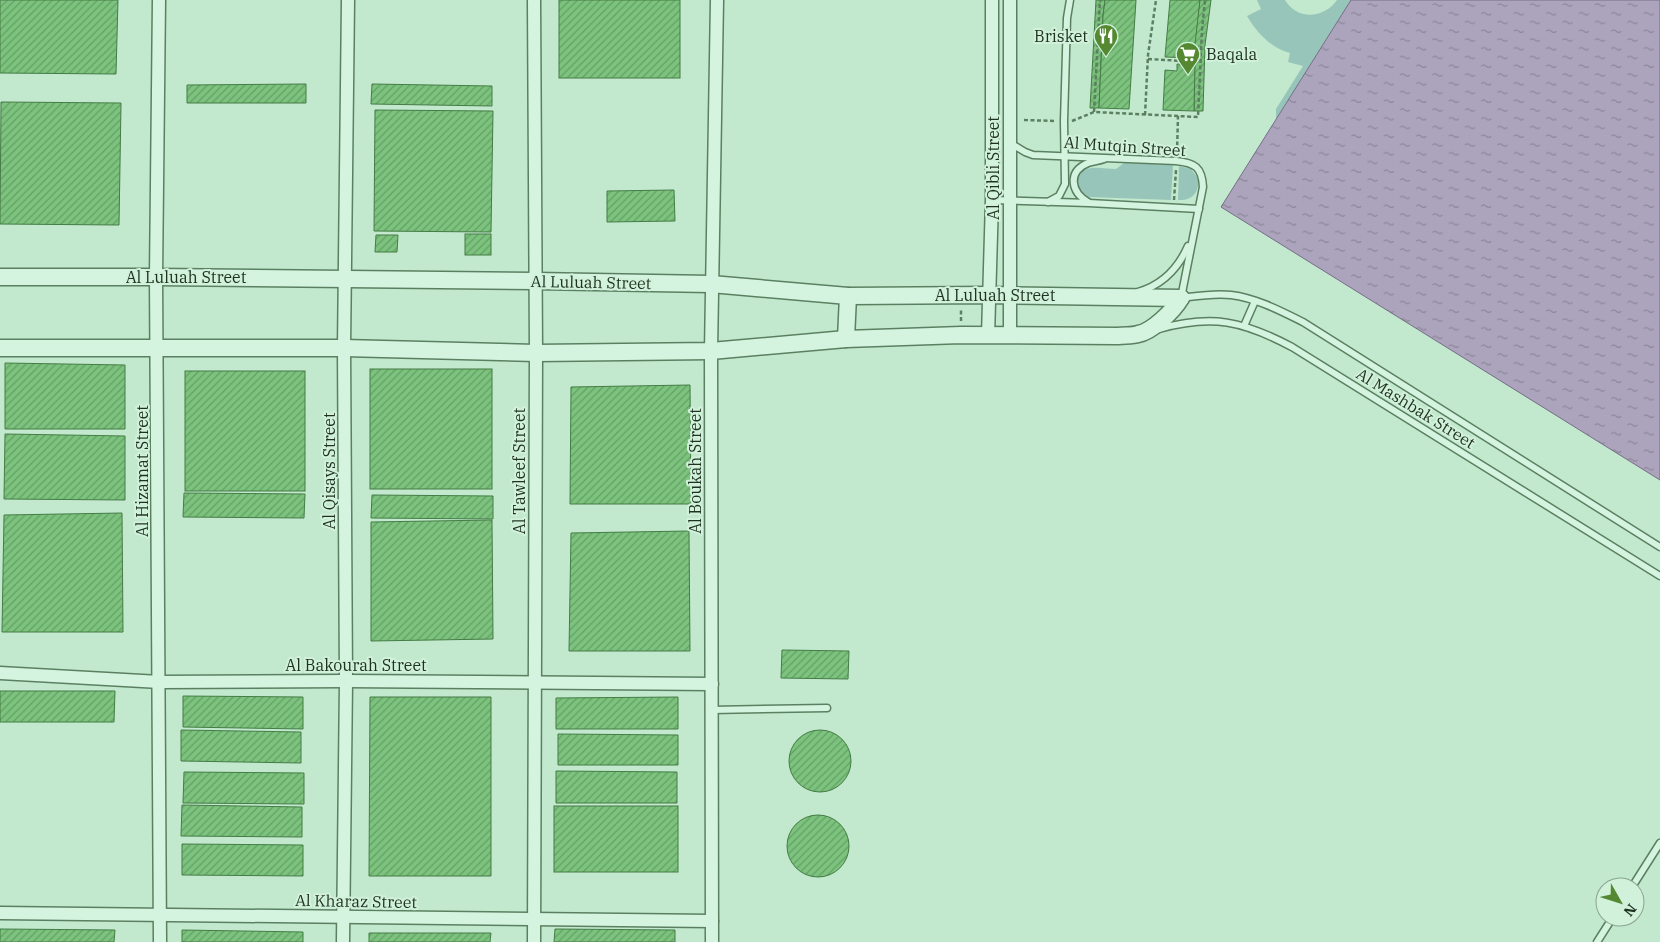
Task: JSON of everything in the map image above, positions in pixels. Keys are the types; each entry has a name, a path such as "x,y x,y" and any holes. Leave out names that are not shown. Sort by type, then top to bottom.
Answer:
{"street":[{"name":"Al Hizamat Street","path":"159,0 156,277 160,682 160,942"},
{"name":"Al Qisays Street","path":"343,942 346,681 344,348 348,0"},
{"name":"Al Tawleef Street","path":"534,0 536,353 534,942"},
{"name":"Al Boukah Street","path":"712,942 711,284 717,0"},
{"name":"Al Qibli Street","path":"988,336 992,200 992,0"},
{"name":"Al Qibli Street","path":"1010,0 1010,336"},
{"name":"Al Luluah Street","path":"0,277 346,278 711,284 848,296 1010,295 1181,298"},
{"path":"846,339 848,296"},
{"path":"0,348 344,348 536,353 711,351 846,339 961,335 1140,334 1164,318 1181,298"},
{"name":"Al Bakourah Street","path":"0,673 160,682 346,681 712,684"},
{"name":"Al Kharaz Street","path":"0,913 712,921"}],"lane":[{"path":"1048,202 1060,196 1065,184 1064,121 1067,27 1070,0"},
{"name":"Al Mutqin Street","path":"1010,143 1025,152 1033,154 1176,161 1187,162 1195,166 1199,170 1203,181 1181,298"},
{"path":"1089,203 1078,196 1076,192 1073,183 1076,173 1088,163 1115,157"},
{"path":"992,200 1089,203 1199,210"},
{"path":"1122,296 1146,290 1162,281 1175,269 1193,234"},
{"name":"Al Mashbak Street","path":"1181,298 1232,295 1255,301 1303,322 1660,547"},
{"path":"1244,326 1255,301"},
{"name":"Al Mashbak Street","path":"1140,334 1178,324 1205,320 1229,322 1268,334 1292,347 1660,576"},
{"path":"711,710 827,708"},
{"path":"1638,877 1660,843"},
{"path":"1597,942 1607,927"}],"path":[{"path":"1094,112 1100,0"},
{"path":"1145,115 1148,59 1156,0"},
{"path":"1072,121 1094,112 1198,117 1200,62 1206,0"},
{"path":"1148,59 1200,62"},
{"path":"1024,120 1058,121"},
{"path":"961,295 961,335"}],"shaded area":[{"path":"1257,0 1285,0 1296,11 1311,15 1326,11 1337,0 1351,0 1276,120 1276,109 1303,66 1288,62 1290,53 1271,44 1251,22 1247,16 1261,9"},
{"path":"1124,163 1173,165 1171,200 1089,197 1084,194 1078,185 1078,177 1085,170 1091,168 1116,169"},
{"path":"1179,166 1191,169 1198,178 1198,187 1194,195 1183,200 1178,200"}],"water":[{"path":"1351,0 1660,0 1660,480 1221,207"}],"building":[{"path":"0,0 118,0 116,74 0,73"},
{"path":"559,0 680,0 680,78 559,78"},
{"path":"1096,0 1105,0 1099,108 1090,108"},
{"path":"1105,0 1136,0 1129,109 1099,108"},
{"path":"1170,0 1200,0 1195,58 1165,57"},
{"path":"1200,0 1211,0 1205,45 1203,111 1194,111 1195,44"},
{"path":"1177,64 1195,65 1194,111 1163,110 1165,70 1177,71"},
{"path":"306,84 306,103 187,103 187,85"},
{"path":"372,84 492,86 492,106 371,104"},
{"path":"1,102 121,103 119,225 0,224"},
{"path":"375,110 493,111 491,232 374,231"},
{"path":"674,190 675,221 607,222 607,191"},
{"path":"465,234 491,234 491,255 465,255"},
{"path":"376,235 398,235 397,252 375,252"},
{"path":"5,363 125,365 125,429 5,429"},
{"path":"370,369 492,369 492,489 370,489"},
{"path":"185,371 305,371 305,491 185,491"},
{"path":"690,385 691,504 570,504 571,387"},
{"path":"5,434 125,436 125,500 4,499"},
{"path":"184,493 305,494 304,518 183,517"},
{"path":"372,495 493,496 493,519 371,518"},
{"path":"122,513 123,632 2,632 4,515"},
{"path":"492,520 493,639 371,641 371,522"},
{"path":"689,531 690,651 569,651 571,533"},
{"path":"782,650 849,651 848,679 781,678"},
{"path":"0,691 115,691 114,722 0,722"},
{"path":"183,696 303,697 303,729 183,727"},
{"path":"370,697 491,697 491,876 369,876"},
{"path":"678,697 678,729 556,729 556,698"},
{"path":"181,730 301,732 301,763 181,761"},
{"path":"820,730 837,735 842,739 846,744 851,761 846,778 842,783 837,787 820,792 803,787 798,783 794,778 789,761 794,744 798,739 803,735"},
{"path":"558,734 678,735 678,765 558,765"},
{"path":"556,771 677,772 677,803 556,803"},
{"path":"184,772 304,773 304,804 183,803"},
{"path":"182,805 302,807 302,837 181,836"},
{"path":"554,806 678,806 678,872 554,872"},
{"path":"818,815 835,820 840,824 844,829 849,846 844,863 840,868 835,872 818,877 801,872 796,868 792,863 787,846 792,829 796,824 801,820"},
{"path":"182,844 303,845 303,876 182,875"},
{"path":"0,929 115,930 114,942 0,942"},
{"path":"555,929 675,930 675,942 554,942"},
{"path":"182,930 303,932 303,942 182,942"},
{"path":"369,933 491,933 490,942 369,942"}],"place":[{"name":"Brisket","path":"1106,57"},
{"name":"Baqala","path":"1188,75"}]}
